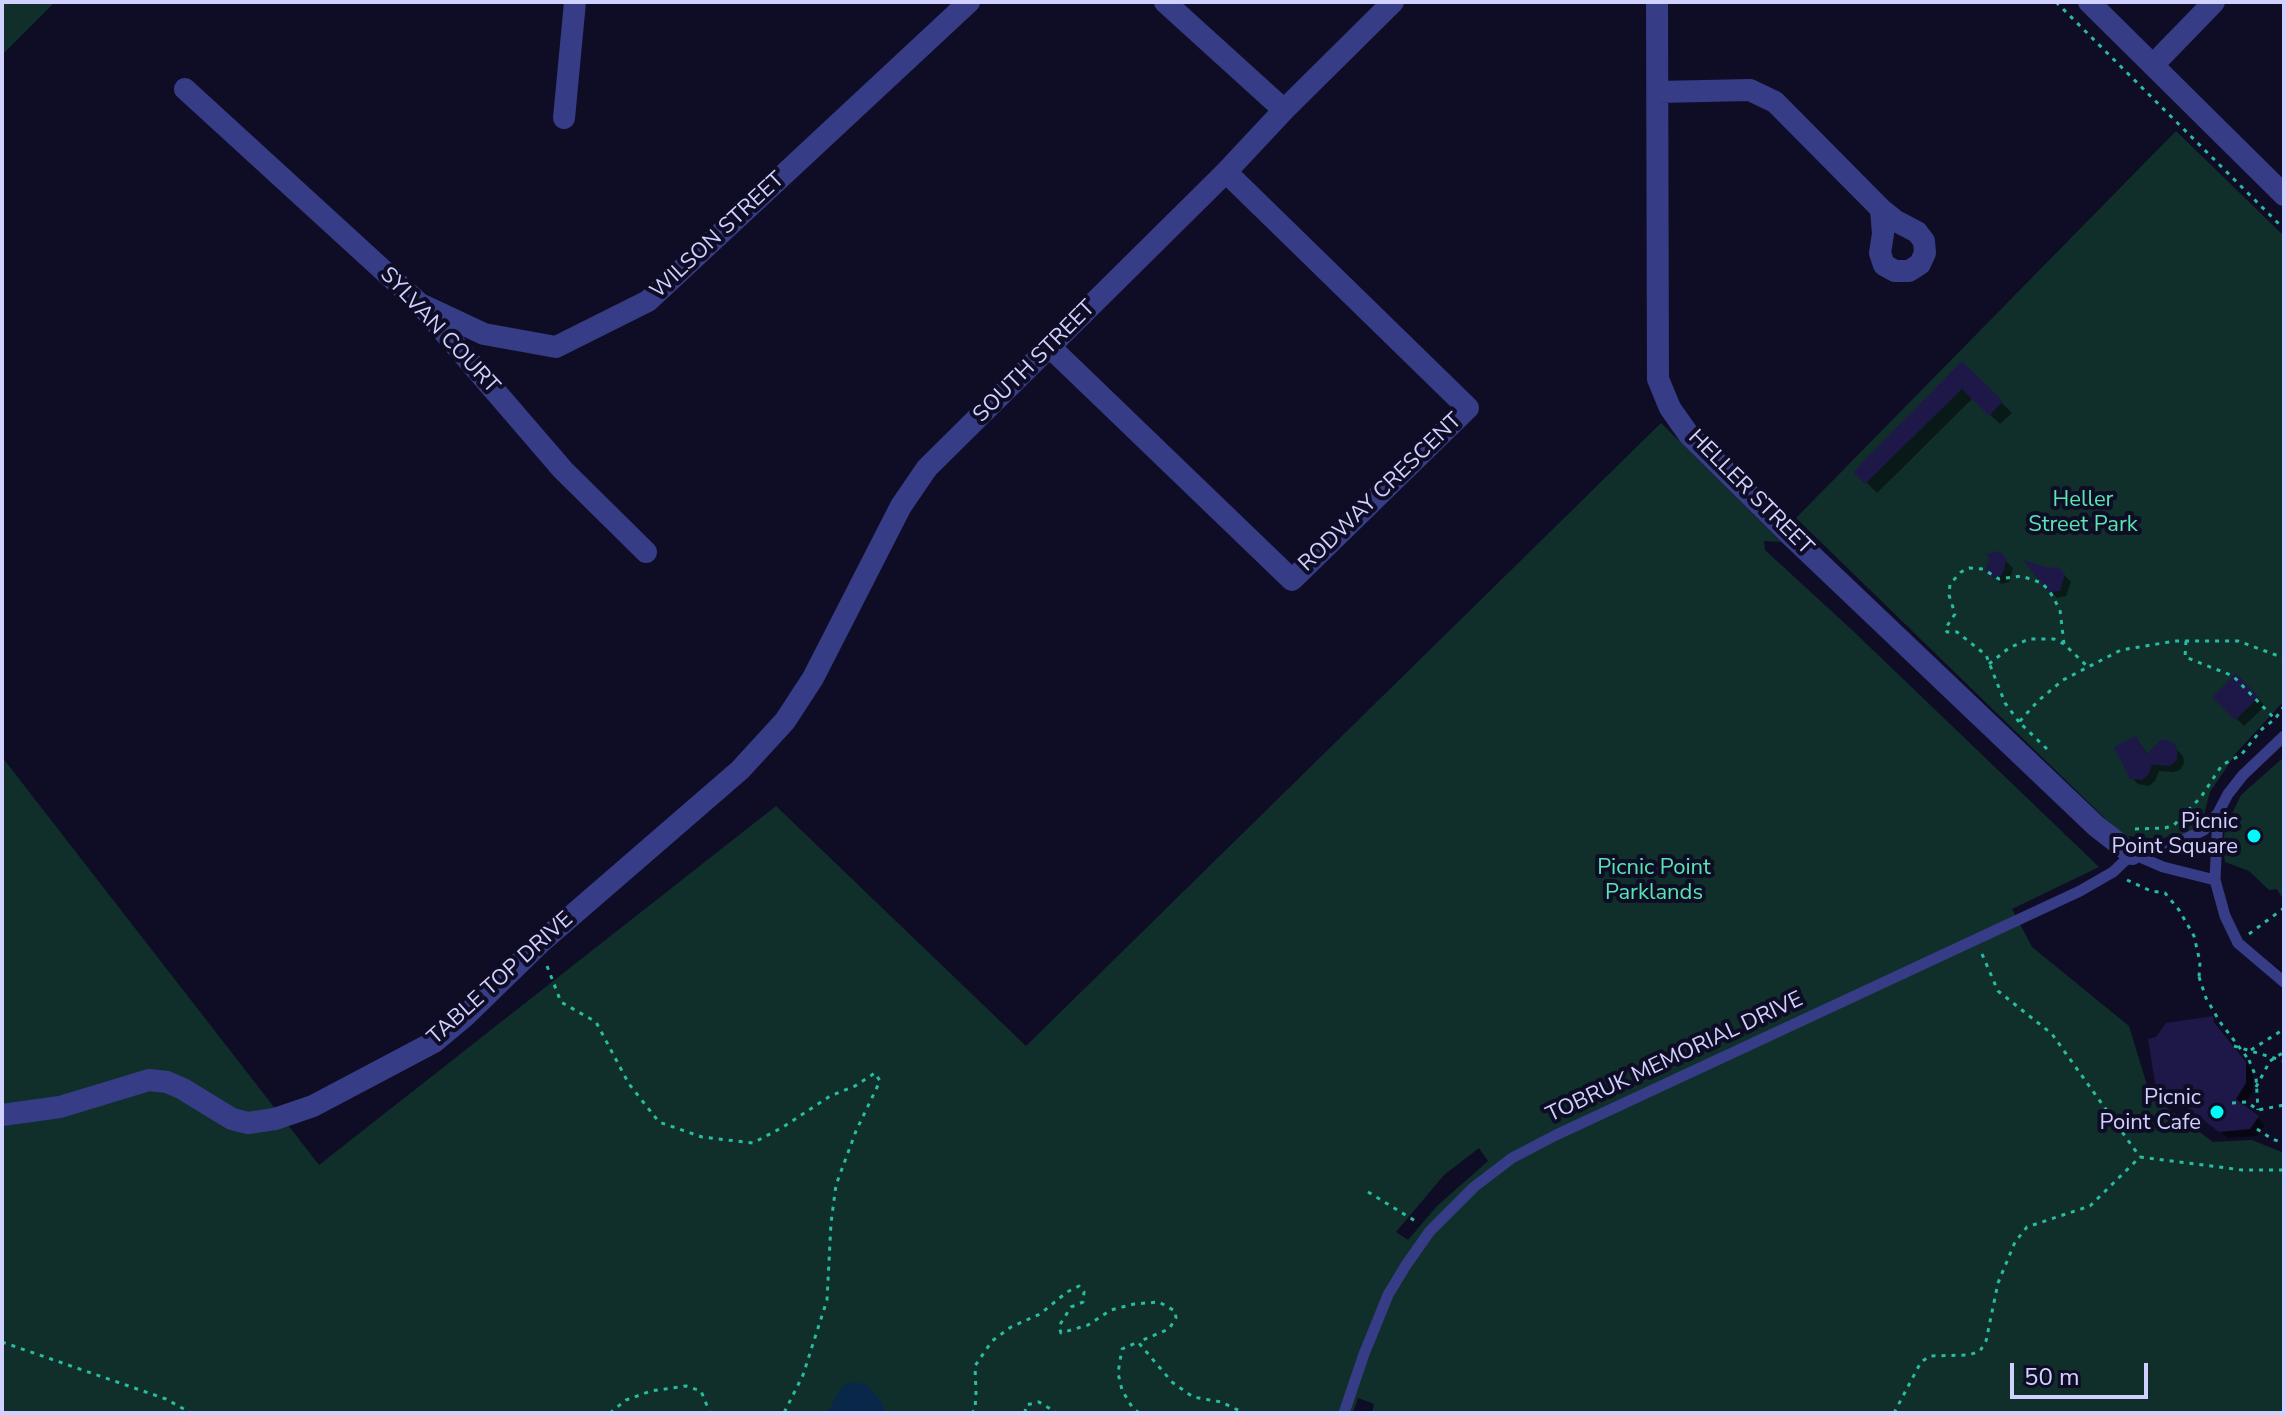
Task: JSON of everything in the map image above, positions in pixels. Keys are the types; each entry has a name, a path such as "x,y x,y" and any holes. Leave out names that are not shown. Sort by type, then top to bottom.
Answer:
{"street":[{"path":"564,118 575,2"},
{"name":"WILSON STREET","path":"420,304 484,334 556,347 648,301 969,2"},
{"path":"1165,2 1284,110"},
{"name":"SOUTH STREET","path":"740,770 785,721 813,678 901,506 927,468 1393,2"},
{"name":"HELLER STREET","path":"1657,2 1658,379 1670,408 1689,435 1788,533 2134,864"},
{"path":"2089,2 2284,195"},
{"path":"2153,65 2214,2"},
{"name":"SYLVAN COURT","path":"185,89 420,304 563,470 646,552"},
{"path":"1658,92 1750,90 1775,102 1881,209"},
{"name":"RODWAY CRESCENT","path":"1050,347 1292,580 1468,408 1226,172"},
{"name":"TABLE TOP DRIVE","path":"2,1115 60,1107 149,1080 167,1082 232,1119 248,1123 275,1119 313,1106 434,1042 539,944 740,770"}],"lane":[{"path":"2134,864 2204,830 2243,775 2284,736"},
{"path":"2218,813 2215,880 2225,916 2238,943 2284,982"},
{"name":"HELLER STREET","path":"2134,864 2163,867 2215,880"},
{"name":"TOBRUK MEMORIAL DRIVE","path":"1344,1413 1388,1295 1430,1231 1474,1187 1512,1158 2134,864"}],"path":[{"path":"2056,2 2284,229"},
{"path":"2047,749 2019,722 2005,703 1986,655 1957,632 1947,632 1945,629 1955,614 1949,595 1950,584 1969,568 1983,569 1999,579 2021,576 2042,583 2060,610 2064,644"},
{"path":"1989,664 2009,648 2029,639 2054,639 2064,644 2088,667"},
{"path":"2019,722 2063,680 2121,650 2186,641 2238,641 2284,658"},
{"path":"2186,641 2185,657 2233,676 2275,719"},
{"path":"2124,825 2136,829 2174,825 2201,797 2222,765 2241,755 2284,706"},
{"path":"2134,864 2125,879 2151,891 2165,893 2194,936 2200,962 2199,977 2206,998 2249,1060 2258,1110"},
{"path":"2238,943 2284,908"},
{"path":"1976,939 1998,991 2052,1034 2140,1157 2242,1170 2284,1170"},
{"path":"539,944 561,1002 596,1022 629,1084 659,1122 702,1137 753,1143 830,1096 855,1086 875,1073 880,1081 856,1131 836,1185 827,1300 803,1375 784,1413"},
{"path":"2251,1050 2284,1029"},
{"path":"2234,1046 2284,1061"},
{"path":"2256,1087 2270,1061 2284,1052"},
{"path":"2232,1103 2247,1102 2258,1110 2284,1105"},
{"path":"2257,1129 2284,1143"},
{"path":"1894,1413 1921,1362 1930,1356 1945,1358 1980,1351 1986,1341 1998,1283 2015,1242 2027,1227 2090,1206 2140,1157"},
{"path":"1368,1192 1430,1231"},
{"path":"971,1413 975,1410 975,1366 992,1341 1011,1327 1040,1314 1079,1286 1084,1292 1083,1302 1071,1307 1059,1326 1061,1333 1088,1325 1111,1310 1134,1304 1159,1302 1175,1311 1176,1318 1169,1329 1122,1349 1118,1373 1122,1390 1139,1413"},
{"path":"2,1342 166,1399 191,1413"},
{"path":"1138,1342 1172,1382 1193,1397 1221,1402 1244,1413"},
{"path":"610,1413 626,1400 651,1391 686,1386 701,1391 710,1413"},
{"path":"1025,1413 1026,1405 1039,1402 1057,1413"}],"green space":[{"path":"2,2 55,2 2,55"},
{"name":"Heller Street Park","path":"2176,131 2284,236 2284,701 2236,753 2210,792 2202,822 2188,833 2160,839 2128,836 2118,831 1796,518"},
{"name":"Picnic Point Parklands","path":"1661,423 1781,542 1764,541 1765,550 2099,867 2012,909 2032,947 2129,1026 2150,1095 2213,1142 2252,1140 2284,1153 2284,1413 1372,1413 1374,1404 1358,1398 1353,1413 2,1413 2,757 319,1165 776,806 1026,1046","holes":["1479,1148 1488,1161 1437,1206 1408,1240 1396,1232 1444,1175"]},
{"name":"Picnic Point Square","path":"2284,757 2284,901 2277,889 2269,890 2249,871 2225,862 2222,846 2226,826 2241,795"}],"water":[{"path":"854,1382 867,1385 883,1404 885,1413 827,1413 843,1385"}],"building":[{"path":"1962,361 2003,401 1989,416 1962,389 1865,484 1853,472"},
{"path":"2000,551 2007,559 2002,575 1992,578 1985,570 1989,560 1987,554"},
{"path":"2023,560 2049,568 2058,567 2065,574 2060,591 2049,592"},
{"path":"2236,673 2259,697 2235,720 2212,697"},
{"path":"2136,736 2146,754 2162,739 2171,741 2177,747 2177,760 2170,766 2152,765 2149,774 2142,780 2130,779 2114,747"},
{"path":"2213,1016 2214,1022 2246,1062 2246,1083 2236,1099 2259,1116 2250,1129 2219,1132 2155,1083 2148,1039 2156,1037 2166,1023"}],"place":[{"name":"Picnic Point Square","path":"2254,836"},
{"name":"Picnic Point Cafe","path":"2217,1112"}]}
